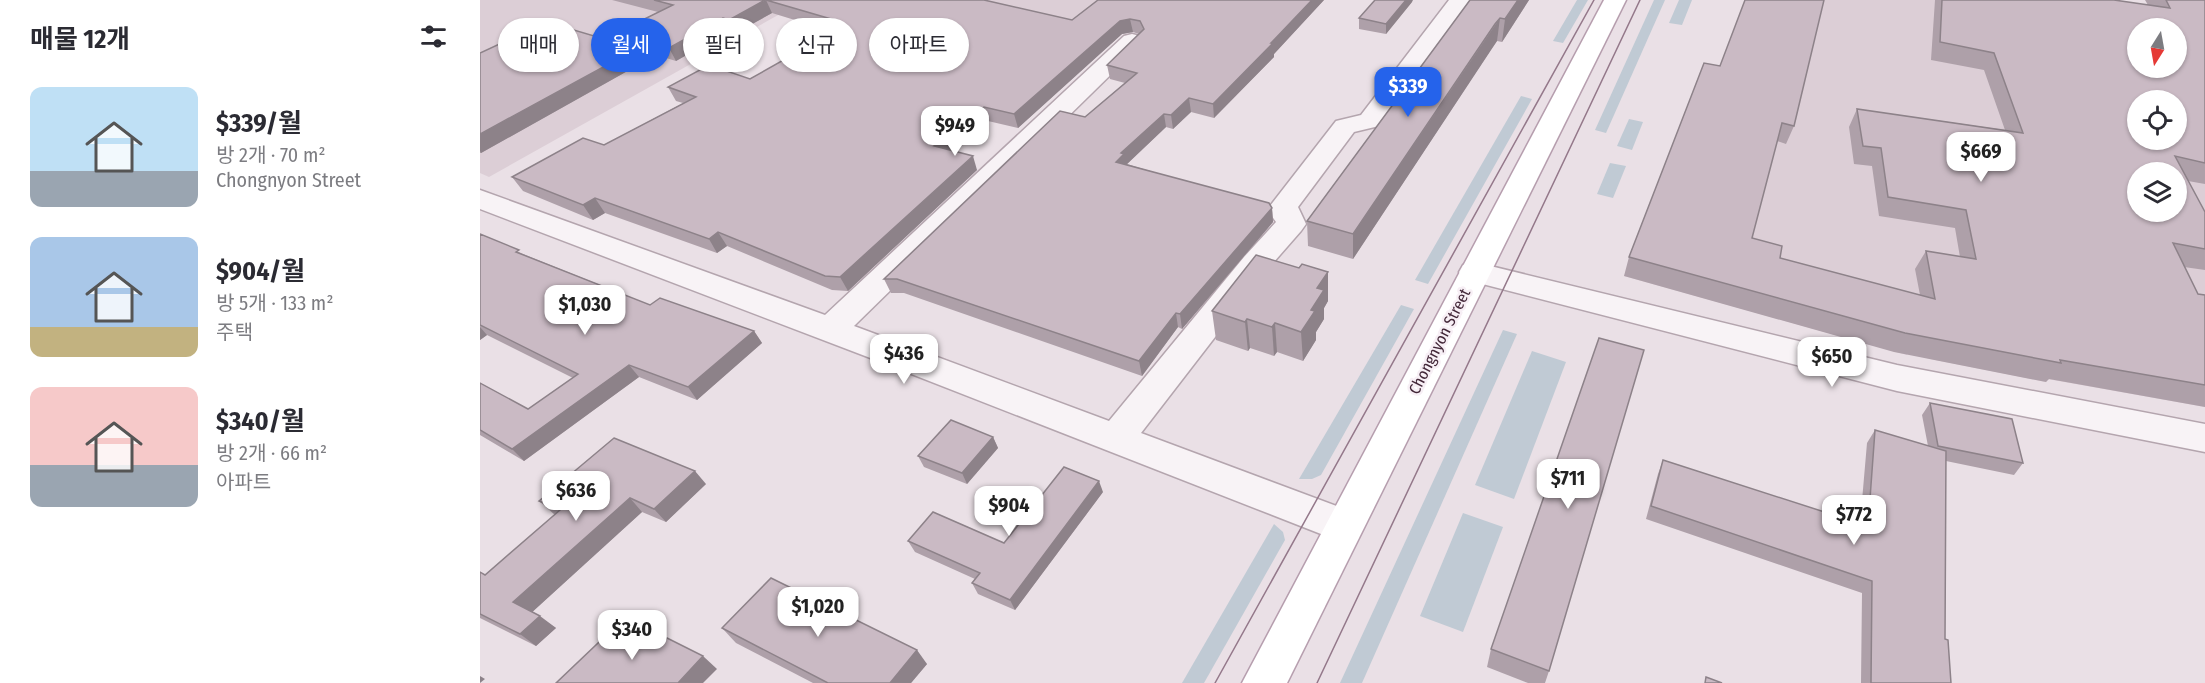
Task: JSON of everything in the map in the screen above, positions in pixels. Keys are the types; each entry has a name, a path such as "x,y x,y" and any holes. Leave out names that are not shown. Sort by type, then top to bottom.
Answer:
{"main road":[{"name":"Chongnyon Street","path":"1264,683 1615,0"}],"street":[{"path":"1116,438 1255,264 1290,225 1290,217 1283,212 1284,206 1345,126 1370,121 1460,0"},
{"path":"830,330 1132,41"},
{"path":"480,199 1344,526"},
{"path":"1474,272 1897,378 2205,438"}],"shaded area":[{"path":"480,0 805,0 764,23 764,18 683,18 683,68 489,177 480,173"},
{"path":"958,0 1109,0 1072,28"},
{"path":"1577,0 1588,0 1563,43 1553,41"},
{"path":"1654,0 1665,0 1606,133 1595,130"},
{"path":"1679,0 1692,0 1682,25 1669,23"},
{"path":"1745,0 2103,0 2127,96 2127,150 2187,150 2187,141 2205,143 2205,407 2053,380 2046,379 2046,382 1930,359 1907,352 1907,355 1624,276 1715,83"},
{"path":"1521,96 1532,99 1428,284 1415,280"},
{"path":"1629,119 1643,122 1632,150 1617,146"},
{"path":"1610,163 1626,166 1613,198 1597,194"},
{"path":"1401,305 1414,309 1321,475 1312,479 1299,479"},
{"path":"1503,330 1517,334 1362,683 1340,683"},
{"path":"1532,351 1566,362 1514,499 1475,485"},
{"path":"1463,513 1503,527 1463,632 1420,616"},
{"path":"1274,524 1283,532 1285,540 1204,683 1182,683"}],"building":[{"path":"654,0 765,0 733,18 683,18 683,40 671,47 671,18 647,18 673,5"},
{"path":"766,0 984,0 1072,20 1098,0 1312,0 1213,104 1189,98 1171,115 1164,114 1121,153 1124,154 1116,162 1269,203 1272,208 1180,314 1176,313 1139,361 897,279 884,279 1060,111 1085,117 1137,73 1107,65 1144,29 1140,21 1130,19 1120,21 1014,114 984,107 934,146 973,156 840,277 825,276 718,232 709,239 595,198 583,205 512,177 583,138 604,145 696,97 668,87 696,72 730,72 750,79 776,64 776,72 857,72 857,18 828,18"},
{"path":"1375,0 1406,0 1386,24 1359,18"},
{"path":"1470,0 1518,0 1505,19 1500,18 1495,24 1353,234 1307,221"},
{"path":"1745,0 1824,0 1794,126 1782,123 1752,238 1782,246 1780,258 1935,299 1926,251 1976,259 1966,210 1888,197 1881,148 1863,146 1857,109 2023,133 1994,53 1940,42 1942,0 2114,0 2170,8 2166,0 2205,0 2205,163 2175,156 2178,162 2127,162 2127,222 2187,222 2187,178 2205,212 2205,249 2173,243 2198,294 2205,295 2205,385 2060,360 2061,363 1905,333 1629,257 1704,63 1720,66"},
{"path":"579,32 591,35 591,72 594,72 480,134 480,53 498,45 498,72 579,72"},
{"path":"480,234 519,250 516,252 650,305 660,298 754,331 688,387 629,365 512,449 480,430 480,383 528,409 578,374 480,325"},
{"path":"1256,255 1299,268 1302,264 1328,272 1317,288 1324,290 1311,310 1315,311 1301,332 1275,323 1272,327 1247,319 1245,322 1212,311"},
{"path":"1599,338 1644,350 1549,671 1491,649"},
{"path":"1930,403 2012,419 2023,463 1938,446"},
{"path":"951,420 993,437 962,473 918,456"},
{"path":"1875,430 1946,451 1945,639 1948,640 1951,683 1871,683 1872,581 1651,506 1663,460 1868,526"},
{"path":"614,438 695,471 654,509 630,498 513,602 540,616 520,634 480,614 480,572 485,575 560,510 539,501"},
{"path":"1064,467 1099,481 1010,600 972,583 980,573 908,541 933,512 1004,543"},
{"path":"771,578 917,650 890,683 828,683 722,628"},
{"path":"617,625 658,647 667,638 703,656 678,683 556,683"},
{"path":"1706,677 1722,683 1705,683"}],"tram line":[{"path":"1215,683 1594,0"},
{"path":"1317,683 1640,0"}]}
